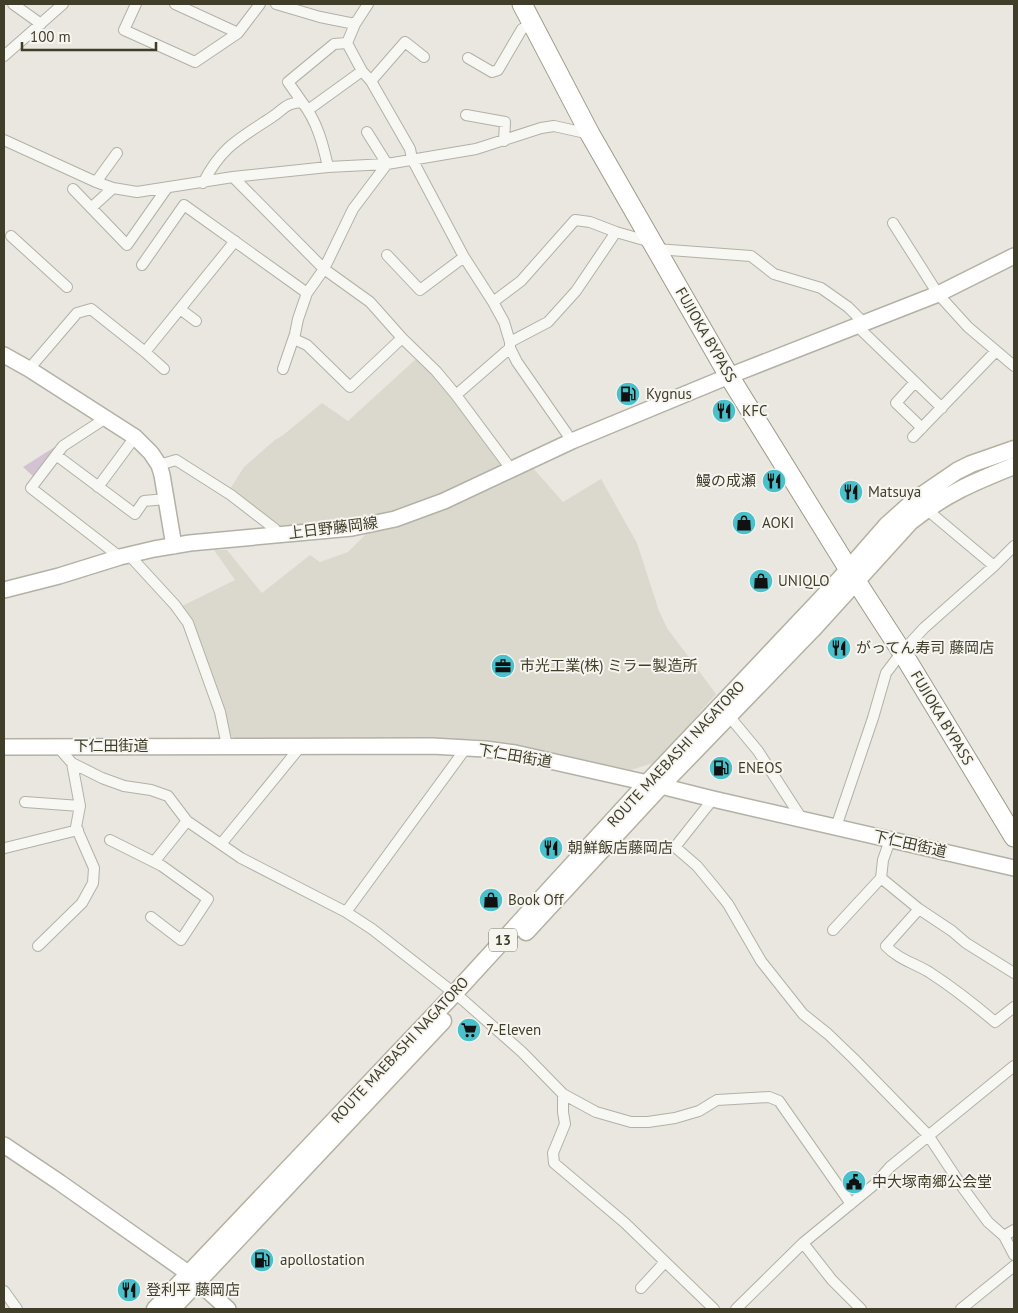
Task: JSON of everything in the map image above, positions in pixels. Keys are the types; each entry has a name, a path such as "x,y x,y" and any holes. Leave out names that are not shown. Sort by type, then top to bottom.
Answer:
{"highway":[{"name":"FUJIOKA BYPASS","path":"522,4 590,134 729,376 902,652 1014,837"}],"main road":[{"name":"ROUTE MAEBASHI NAGATORO","path":"654,784 730,716 852,575 901,512 930,488 971,464 1014,449"},
{"name":"ROUTE MAEBASHI NAGATORO","path":"155,1309 193,1277 320,1153 458,997 654,784 727,700 852,575 926,509 964,486 1014,466"},
{"name":"ROUTE MAEBASHI NAGATORO","path":"172,1309 193,1277"}],"street":[{"path":"13,4 41,24"},
{"path":"4,56 63,4"},
{"path":"136,4 124,30 194,62 238,33 260,4"},
{"path":"175,4 238,33"},
{"path":"276,4 320,18 355,24"},
{"path":"347,43 355,24 368,4"},
{"path":"468,58 492,72 498,70 522,29 532,24"},
{"path":"370,81 405,42 424,57"},
{"path":"347,43 410,149 412,160 464,257 504,322 510,345 529,383 572,441"},
{"path":"328,168 322,140 305,106 288,82 334,44 347,43"},
{"path":"202,183 208,171 225,149 241,136 275,116 285,106 305,106 362,71"},
{"path":"466,115 505,122 504,141"},
{"path":"4,140 96,182 113,188 137,192 232,177 387,164 476,150 541,128 554,126 590,134"},
{"path":"367,132 387,164"},
{"path":"96,182 117,153"},
{"path":"283,369 307,293 324,269 353,209 387,164"},
{"path":"232,177 324,269 370,302 456,395 511,469"},
{"path":"92,208 113,188"},
{"path":"73,189 127,244 167,188"},
{"path":"142,265 184,205 307,293"},
{"path":"493,302 521,281 575,220 590,222 654,245 751,256 774,274 821,288 848,307 862,325 915,382 942,408"},
{"path":"893,223 938,294 968,327 1014,366"},
{"path":"456,395 510,345 548,322 576,291 616,232"},
{"path":"11,236 67,287"},
{"path":"145,352 235,242"},
{"path":"387,254 420,290 464,257"},
{"name":"上日野藤岡線","path":"4,590 125,556 174,546 352,528 395,519 444,500 572,441 729,376 938,294 1014,256"},
{"path":"29,369 77,313 91,309 164,369"},
{"path":"180,309 196,320"},
{"path":"294,339 307,346 350,387 402,338"},
{"path":"913,437 996,351"},
{"path":"4,355 135,437 151,453 162,475 174,546"},
{"path":"915,382 896,404 922,428"},
{"path":"106,418 63,446 31,488 125,556 175,605 188,623 220,712 227,746"},
{"path":"98,487 135,437"},
{"path":"56,455 135,514 144,501 166,499"},
{"path":"158,465 176,460 231,495 275,529 276,535"},
{"path":"926,509 994,566"},
{"path":"836,826 873,718 886,672 924,628 1014,546"},
{"path":"730,716 758,751 802,819"},
{"path":"57,746 72,763 102,778 116,784 151,790 168,796 187,821 240,858 346,912 372,929 458,997 522,1052 563,1094 596,1112 631,1122 675,1118 699,1111 717,1100 769,1097 779,1101 851,1204"},
{"path":"221,844 301,746"},
{"name":"下仁田街道","path":"4,747 432,746 514,753 1014,868"},
{"path":"346,912 466,748"},
{"path":"38,946 82,903 93,883 94,868 76,827 80,806 72,763"},
{"path":"713,799 676,847 697,866 728,904 760,961 802,1014 828,1034 854,1058 928,1135 988,1222 1004,1236 1014,1255"},
{"path":"25,802 80,806"},
{"path":"154,862 187,821"},
{"path":"4,858 6,851 4,845 78,830"},
{"path":"110,840 154,862 208,899 181,940 151,917"},
{"path":"833,930 882,878 883,860 890,840"},
{"path":"882,878 919,909 952,931 966,943 1014,973"},
{"path":"919,909 886,946 891,952 927,971 964,996 994,1022 1014,1007"},
{"path":"736,1309 803,1243 875,1184 890,1167 928,1135 1014,1066"},
{"path":"563,1094 565,1124 553,1154 554,1163 625,1223 714,1309"},
{"path":"4,1145 193,1277 228,1309"},
{"path":"1004,1236 1014,1230"},
{"path":"803,1243 832,1280 861,1309"},
{"path":"641,1288 665,1262"},
{"path":"962,1309 1014,1266"},
{"path":"4,1291 17,1309"}],"shaded area":[{"path":"417,358 435,377 505,466 401,511 352,521 285,529 230,489 244,467 322,403 348,421"},
{"path":"58,445 34,477 23,467"},
{"path":"533,468 563,502 601,479 637,543 659,611 667,628 716,694 656,762 631,770 508,743 476,739 237,739 231,736 222,704 182,606 235,580 214,550 227,550 262,593 310,555 320,562 348,552 367,533 404,524 446,508"}],"place":[{"name":"Kygnus","path":"628,394"},
{"name":"KFC","path":"724,411"},
{"name":"鰻の成瀬","path":"774,481"},
{"name":"Matsuya","path":"851,492"},
{"name":"AOKI","path":"744,523"},
{"name":"UNIQLO","path":"761,581"},
{"name":"がってん寿司 藤岡店","path":"839,648"},
{"name":"市光工業(株) ミラー製造所","path":"503,666"},
{"name":"ENEOS","path":"721,768"},
{"name":"朝鮮飯店藤岡店","path":"551,848"},
{"name":"Book Off","path":"491,900"},
{"name":"7-Eleven","path":"469,1030"},
{"name":"中大塚南郷公会堂","path":"854,1182"},
{"name":"apollostation","path":"262,1260"},
{"name":"登利平 藤岡店","path":"129,1290"}]}
